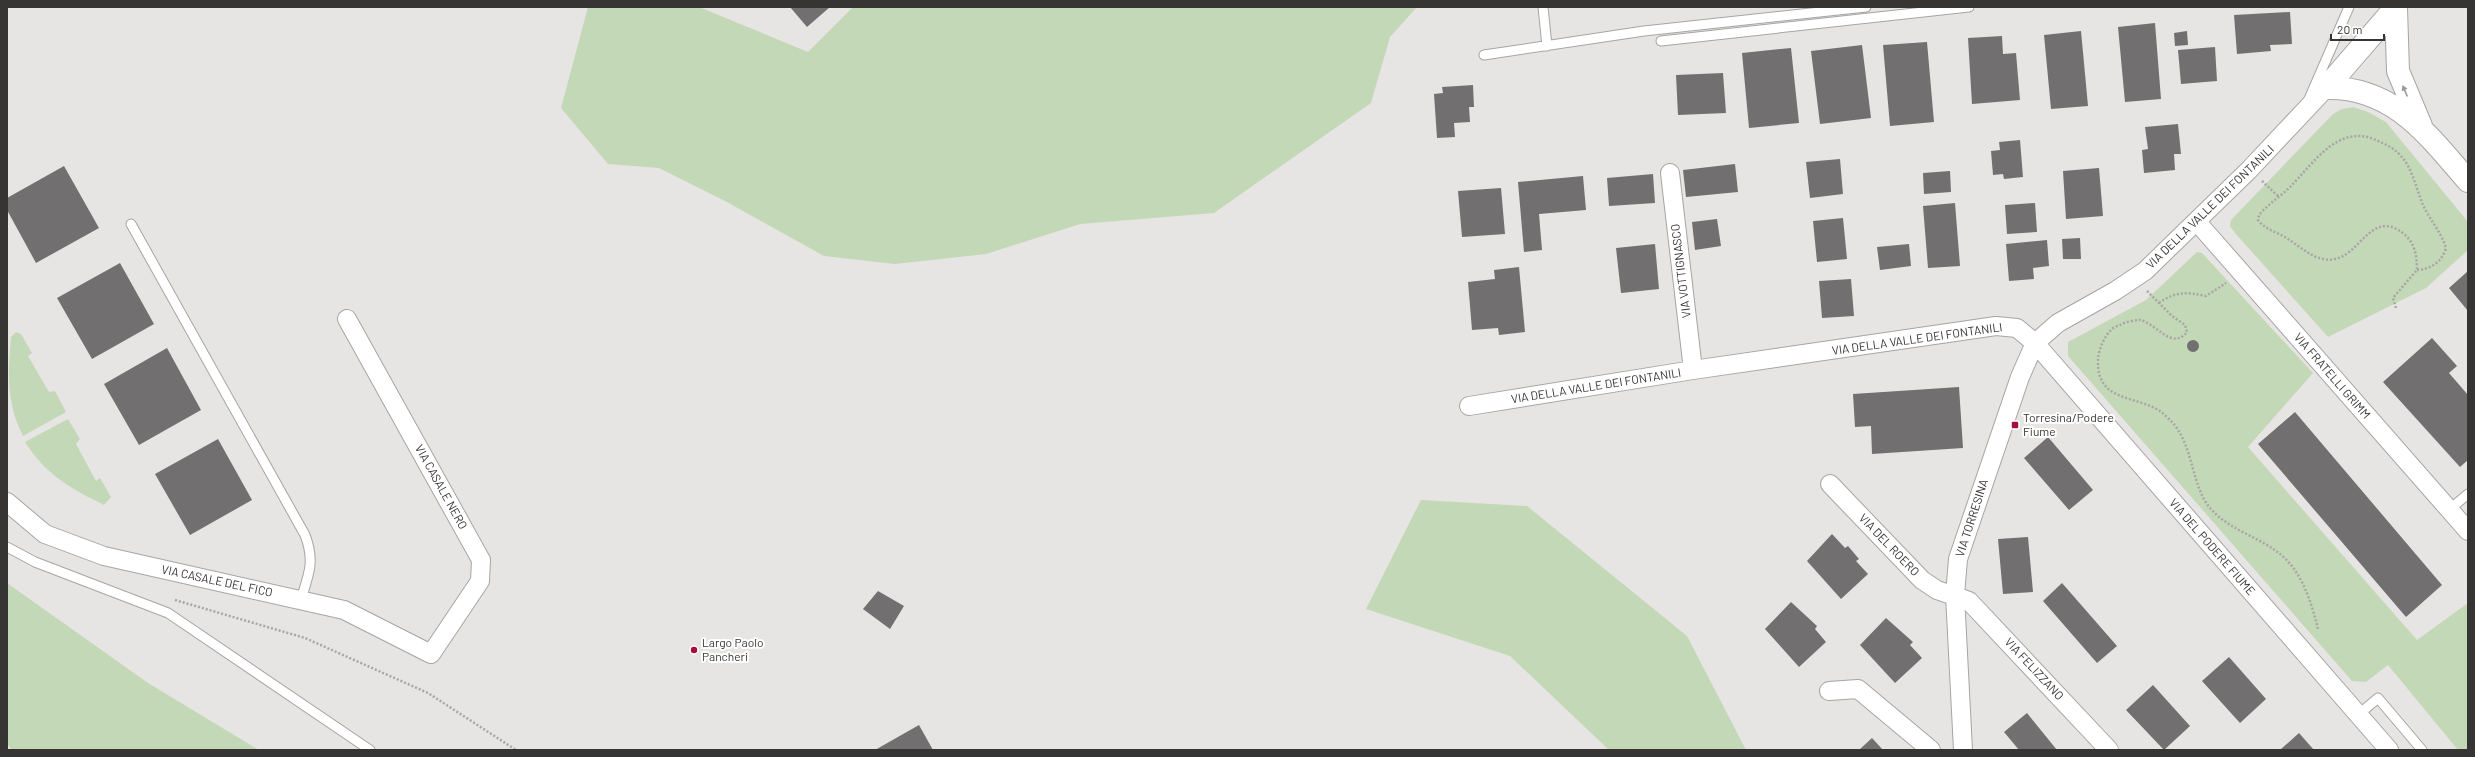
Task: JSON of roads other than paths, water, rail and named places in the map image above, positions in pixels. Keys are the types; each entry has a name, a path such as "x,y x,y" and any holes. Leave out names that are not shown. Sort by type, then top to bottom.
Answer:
{"street":[{"name":"VIA DELLA VALLE DEI FONTANILI","path":"1469,406 1693,370 1996,326 2017,328 2035,342 2058,323 2136,278 2197,222 2302,114 2396,7"},
{"path":"2396,7 2398,71 2421,127"},
{"path":"2326,88 2350,89 2373,95 2394,106 2421,127 2468,181"},
{"name":"VIA VOTTIGNASCO","path":"1670,173 1693,370"},
{"name":"VIA FRATELLI GRIMM","path":"2197,222 2468,530"},
{"name":"VIA CASALE NERO","path":"347,319 481,560 480,581 431,654"},
{"name":"VIA TORRESINA","path":"1963,750 1955,595 1956,568 1964,537 2020,376 2035,342"},
{"name":"VIA DEL PODERE FIUME","path":"2035,342 2389,750"},
{"name":"VIA DEL ROERO","path":"1830,484 1922,580 1937,590 1955,595"},
{"name":"VIA CASALE DEL FICO","path":"7,502 45,534 104,556 301,599 344,610 431,654"},
{"name":"VIA FELIZZANO","path":"1955,595 1969,600 2109,750"},
{"path":"1829,691 1858,689 1931,750"}],"lane":[{"path":"1543,7 1547,46"},
{"path":"1484,55 1644,31 1866,7"},
{"path":"1660,41 1969,7"},
{"path":"2302,114 2349,7"},
{"path":"132,224 305,534 311,550 311,566 301,599"},
{"path":"2450,509 2468,494"},
{"path":"7,547 35,562 168,613 370,750"},
{"path":"2358,715 2378,698 2422,750"}],"place":[{"name":"Torresina/Podere Fiume","path":"2015,425"},
{"name":"Largo Paolo Pancheri","path":"694,650"}]}
